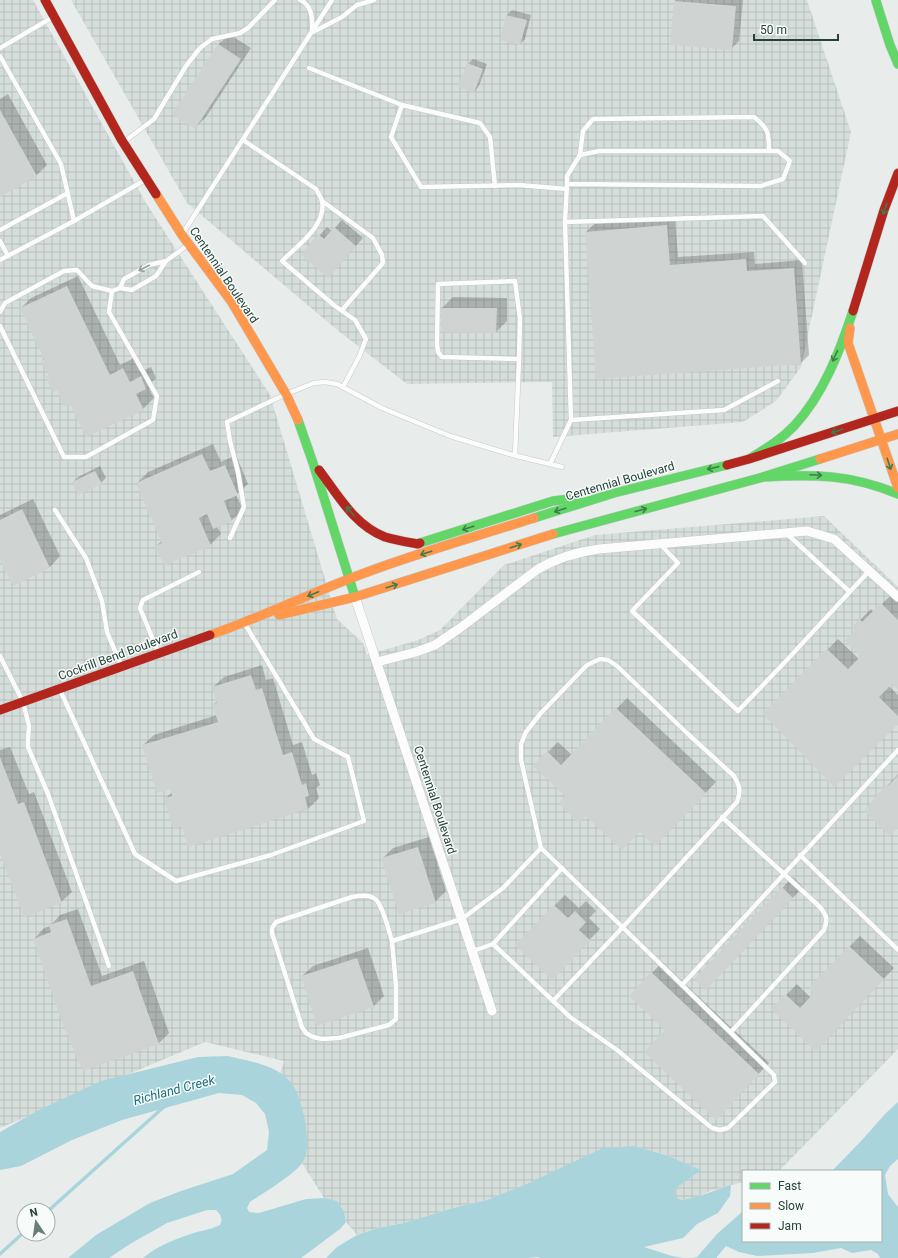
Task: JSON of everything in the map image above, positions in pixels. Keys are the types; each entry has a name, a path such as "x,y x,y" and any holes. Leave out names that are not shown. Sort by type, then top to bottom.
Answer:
{"main road":[{"name":"Centennial Boulevard","path":"45,0 123,142 182,235 231,301 286,394 302,428 355,597"},
{"path":"876,0 898,38"},
{"path":"876,0 890,46 898,64"},
{"path":"749,459 774,444 794,426 812,402 828,372 851,320 884,210 898,173"},
{"path":"851,320 848,343 898,488"},
{"name":"Centennial Boulevard","path":"245,623 349,579 403,560 614,493 749,459 898,411"},
{"path":"245,623 355,597 563,531 763,477 898,434"},
{"path":"313,463 350,513 362,524 373,532 386,538 418,544 553,501 614,493"},
{"path":"763,477 817,475 862,482 884,488 898,494"},
{"name":"Cockrill Bend Boulevard","path":"0,710 245,623"}],"street":[{"path":"377,662 416,652 435,645 538,569 552,561 568,555 598,549 786,532 807,532 834,539 898,596"},
{"name":"Centennial Boulevard","path":"355,597 492,1011"}],"lane":[{"path":"123,142 154,119 186,66 200,48 212,39 240,33 248,28 275,0"},
{"path":"300,0 308,5 311,12 313,22 312,33"},
{"path":"182,235 332,0"},
{"path":"312,33 342,17 357,5 374,0"},
{"path":"0,48 54,17"},
{"path":"0,56 61,164 74,221"},
{"path":"310,68 402,105 480,123 490,137 495,186"},
{"path":"402,105 391,137 421,187 519,185 567,187 761,186 784,179 790,161 778,151 599,151 580,156"},
{"path":"550,464 571,420 565,222 567,176 580,156 583,131 593,119 754,117 762,124 769,135 769,151"},
{"path":"243,140 316,189 322,201 373,238 382,255 383,262 342,310"},
{"path":"0,260 74,221 147,179"},
{"path":"0,230 68,193"},
{"path":"322,201 321,216 315,228 282,261 355,320 366,339 359,357 343,387"},
{"path":"565,222 763,216 805,263"},
{"path":"0,241 8,256"},
{"path":"0,312 5,303 64,271 77,270 92,286 112,291 120,288 132,290 156,276 166,261 189,244"},
{"path":"120,288 124,279 149,265 166,261"},
{"path":"515,455 519,359 520,320 515,281 438,284 437,344 438,352 442,357 519,359"},
{"path":"0,326 64,457 86,457 153,420 157,396 109,312 112,291"},
{"path":"571,420 724,410 778,381"},
{"path":"230,538 244,507 227,422 286,394 314,383 325,382 337,384 382,408 450,436 562,467"},
{"path":"55,510 86,558 102,600 107,632 122,667"},
{"path":"786,532 849,591"},
{"path":"660,544 678,563 632,611 738,711 870,570"},
{"path":"159,654 140,608 142,600 199,572"},
{"path":"59,689 135,854 176,881 271,855 364,821 348,757 314,739 245,623"},
{"path":"0,656 22,702 29,726 28,747 48,794 109,966"},
{"path":"493,944 570,1016 617,1050 712,1128 720,1130 728,1128 775,1082 774,1075 682,984 622,928 541,848 521,760 520,744 526,732 540,714 587,665 600,659 608,660 617,666 734,776 739,784 740,792 737,802 622,928 553,1000"},
{"path":"682,984 898,750"},
{"path":"722,817 820,907 826,914 827,920 824,930 730,1032"},
{"path":"392,941 462,920 503,888 541,848"},
{"path":"800,855 898,950"},
{"path":"473,951 493,944 562,868"},
{"path":"365,896 374,898 379,903 392,941 396,986 396,1019 389,1025 339,1038 322,1039 313,1037 306,1033 302,1027 272,933 272,928 276,922 352,897 365,896"}],"shaded area":[{"path":"0,0 33,0 146,203 270,395 337,619 363,643 367,655 418,640 440,630 504,565 595,535 824,516 898,587 898,1049 780,1170 742,1170 742,1182 710,1191 695,1198 681,1200 675,1196 675,1189 700,1170 668,1156 635,1146 531,1182 487,1200 453,1208 404,1223 378,1228 357,1235 346,1222 344,1212 337,1202 324,1198 302,1163 305,1155 301,1104 289,1079 280,1074 284,1061 205,1042 0,1128"},
{"path":"71,0 807,0 851,132 801,367 776,401 743,422 553,437 552,382 407,384 336,329 187,203"}],"water":[{"name":"Richland Creek","path":"228,1056 267,1066 288,1079 292,1083 298,1095 306,1127 307,1150 302,1163 286,1178 250,1202 247,1208 249,1212 259,1213 306,1199 324,1198 337,1201 344,1212 346,1222 340,1229 301,1258 143,1258 168,1242 220,1225 221,1219 218,1212 216,1210 207,1210 167,1223 109,1258 68,1258 96,1235 150,1203 233,1174 267,1150 269,1132 265,1114 256,1103 242,1095 219,1093 122,1120 72,1140 21,1166 0,1170 0,1132 37,1111 101,1081 198,1057"},
{"path":"898,1102 898,1159 890,1166 885,1175 888,1194 898,1207 898,1258 880,1258 878,1254 871,1250 852,1253 841,1248 813,1253 757,1256 739,1252 726,1246 717,1258 692,1258 697,1257 717,1234 742,1212 742,1242 882,1242 882,1170 833,1170"},
{"path":"635,1146 668,1156 701,1170 675,1189 675,1196 681,1200 700,1196 731,1185 730,1196 718,1213 697,1224 683,1238 644,1247 672,1256 684,1258 326,1258 337,1247 357,1235 378,1228 404,1223 453,1208 487,1200 531,1182 603,1148"}],"building":[{"path":"674,1 736,6 732,50 670,45"},
{"path":"506,15 527,20 520,45 500,40"},
{"path":"218,44 241,59 195,129 172,114"},
{"path":"467,63 483,69 474,93 458,87"},
{"path":"0,110 37,176 0,197"},
{"path":"667,225 670,265 746,259 747,271 794,268 801,364 596,379 585,232"},
{"path":"334,227 356,246 328,278 301,255 318,234 324,239"},
{"path":"67,286 110,375 123,368 130,382 141,376 146,389 136,394 144,410 86,437 70,404 64,407 57,390 53,392 46,377 49,376 41,360 44,359 20,308"},
{"path":"441,308 497,308 496,333 441,332"},
{"path":"202,454 210,471 225,465 238,495 224,501 232,521 213,529 207,514 199,518 211,546 164,565 155,546 162,543 136,483"},
{"path":"95,471 102,484 78,495 72,482"},
{"path":"22,509 50,568 13,586 0,560 0,520"},
{"path":"881,603 898,620 898,690 892,684 879,697 898,716 898,724 834,787 763,714 827,649 848,669 861,656 845,641 855,631 851,627 860,619 862,622"},
{"path":"251,675 256,690 262,688 283,755 292,752 302,785 306,783 309,796 305,797 308,809 188,847 182,826 173,828 164,798 172,796 170,789 157,793 142,745 218,722 212,704 217,703 212,687"},
{"path":"616,708 706,793 655,846 640,832 622,850 586,816 579,823 558,803 565,796 533,766 547,751 561,765"},
{"path":"0,757 18,804 24,802 62,903 24,917 0,854"},
{"path":"898,775 898,827 890,836 864,811 887,784 889,785"},
{"path":"418,847 436,903 399,914 381,858"},
{"path":"782,887 793,898 706,990 694,979"},
{"path":"554,905 568,918 575,911 586,922 579,930 590,940 552,980 515,945"},
{"path":"67,919 91,986 133,971 159,1044 83,1071 62,1022 33,939 51,932 49,925"},
{"path":"849,946 884,979 816,1051 771,1009 785,994 800,1008 814,993 809,988"},
{"path":"357,958 374,1007 317,1026 301,976"},
{"path":"651,972 759,1074 716,1120 644,1052 665,1030 629,996"}],"waterway":[{"name":"Richland Creek","path":"56,1204 166,1105"},
{"path":"0,1254 16,1239"}],"traffic: fast":[{"path":"876,1 890,45 898,64"},
{"path":"749,459 784,436 814,401 830,372 853,311"},
{"path":"298,420 355,597"},
{"path":"553,534 763,477 820,459"},
{"path":"534,518 614,493 727,465"},
{"path":"763,477 815,476 847,479 864,482 898,494"},
{"path":"420,543 553,501 578,498"}],"traffic: slow":[{"path":"156,194 182,235 231,301 286,394 298,420"},
{"path":"850,328 848,343 898,488"},
{"path":"820,459 898,434"},
{"path":"210,635 372,570 534,518"},
{"path":"279,615 355,597 553,534"}],"traffic: jam":[{"path":"45,0 121,139 156,194"},
{"path":"853,311 884,210 898,173"},
{"path":"727,465 898,411"},
{"path":"319,470 340,499 364,525 385,537 418,544 420,543"},
{"path":"0,710 210,635"}]}
